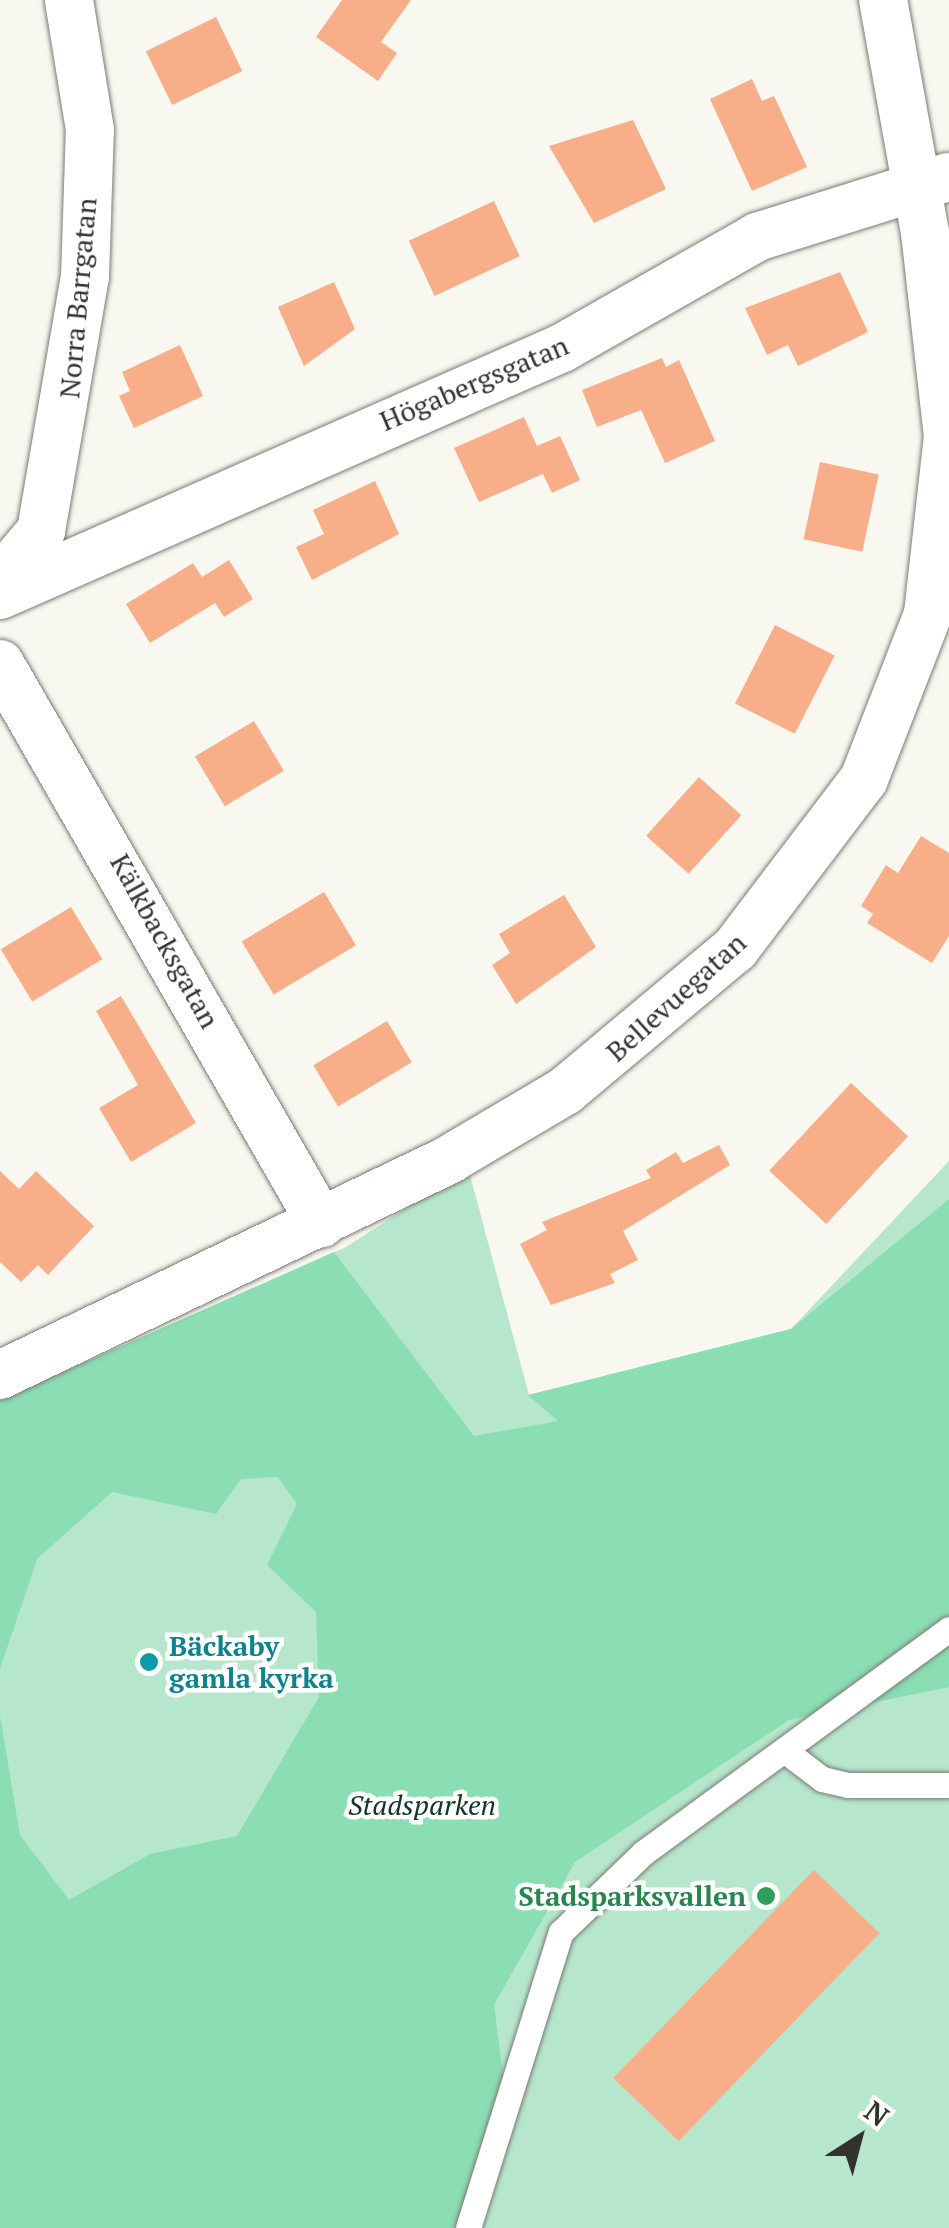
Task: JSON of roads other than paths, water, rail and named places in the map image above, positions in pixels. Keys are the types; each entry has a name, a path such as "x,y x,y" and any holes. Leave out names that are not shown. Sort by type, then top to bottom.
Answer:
{"street":[{"name":"Norra Barrgatan","path":"0,580 41,531 86,277 90,130 68,0"},
{"name":"Bellevuegatan","path":"0,1375 321,1223 565,1091 662,1014 735,949 864,779 906,691 943,527 948,437 933,181 883,0"},
{"name":"Högabergsgatan","path":"0,595 562,348 757,237 933,181"},
{"name":"Kälkbacksgatan","path":"0,664 321,1223"}],"lane":[{"path":"468,2228 561,1932 643,1853 949,1628"},
{"path":"784,1750 822,1778 847,1784 949,1786"}],"place":[{"name":"Bäckaby gamla kyrka","path":"149,1662"},
{"name":"Stadsparksvallen","path":"766,1896"}],"park label":[{"name":"Stadsparken","path":"422,1805"}]}
